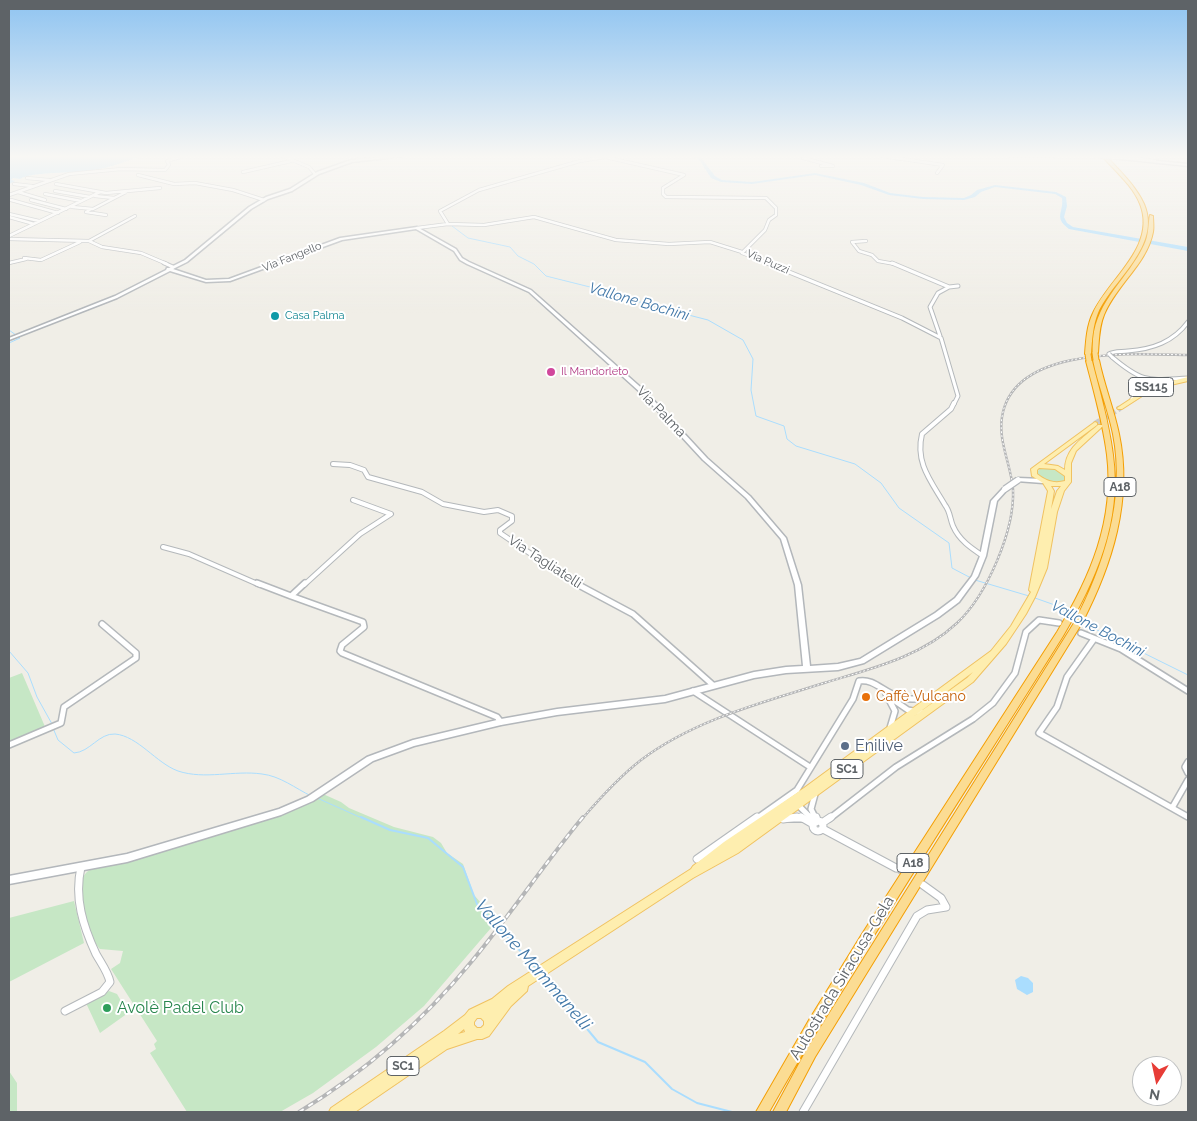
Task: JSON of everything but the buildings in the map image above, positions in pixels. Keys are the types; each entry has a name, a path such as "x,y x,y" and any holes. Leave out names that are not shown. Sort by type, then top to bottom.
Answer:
{"highway":[{"name":"A18","path":"1076,625 1076,607 1100,553 1109,518 1113,474 1107,424 1092,357 1102,314 1147,232 1147,220 1144,208"},
{"name":"A18","path":"1124,274 1147,246 1152,233 1151,215 1148,208"},
{"name":"A18","path":"1076,625 1085,610 1108,556 1117,520 1121,476 1114,426 1092,357"},
{"name":"Autostrada Siracusa-Gela","path":"762,1112 799,1045 900,882 1076,625"},
{"name":"Autostrada Siracusa-Gela","path":"780,1112 811,1053 1076,625"}],"main road":[{"name":"SS115","path":"1188,379 1157,388 1122,409 1132,399 1157,385 1188,379"},
{"path":"1098,425 1074,450 1068,463 1070,480 1066,483 1058,485 1044,482 1034,475 1035,468 1098,425"},
{"path":"1035,468 1051,466 1069,475"},
{"name":"SC1","path":"1031,596 1051,491 1044,482"},
{"name":"SC1","path":"690,875 720,860 779,820 794,804 889,729 917,714 970,680 988,663 994,652 1011,631 1031,596 1044,567 1058,493 1066,483"},
{"name":"SC1","path":"531,980 690,875 727,845 794,804 815,794 917,714 938,694 994,652"},
{"path":"531,980 507,1002 484,1032 476,1034 469,1028 473,1015 496,1003 512,990 531,980"},
{"path":"473,1015 487,1014 490,1024"},
{"name":"SC1","path":"335,1112 448,1035 473,1015"},
{"name":"SC1","path":"345,1112 444,1044 476,1034"}],"street":[{"path":"41,208 58,213"},
{"path":"88,208 93,209"},
{"path":"14,337 116,297 173,267 191,257 251,208"},
{"name":"Via Puzzi","path":"445,208 440,211 448,224"},
{"name":"Via Puzzi","path":"776,208 776,215 770,220 765,230 742,252 940,336"},
{"path":"9,238 39,221 66,209"},
{"path":"93,209 86,212 106,215"},
{"path":"9,215 39,221"},
{"path":"9,215 34,224"},
{"path":"89,241 134,216"},
{"name":"Via Fangello","path":"168,269 206,281 230,280 342,238 448,224 484,224 534,217 616,240 669,244 710,242 742,252"},
{"name":"Via Palma","path":"417,228 455,250 461,259 468,263 530,291 644,393 705,459 748,497 784,539 788,547 798,584 807,669"},
{"path":"9,238 63,238 89,241 102,248 141,253 173,267"},
{"path":"866,240 852,242 859,251 872,255 878,261 892,264 949,287"},
{"path":"9,263 25,258 41,260 82,241"},
{"path":"958,286 949,287 938,293 930,307 946,350 958,396 951,409 922,434 920,446 922,467 929,483 948,510 956,532 983,556"},
{"path":"1157,385 1135,374 1111,355 1111,352 1149,350 1176,337 1188,322"},
{"path":"1146,380 1159,382 1188,379"},
{"path":"1132,399 1148,386 1146,380"},
{"path":"1141,398 1157,385 1180,382"},
{"name":"Via Tagliatelli","path":"334,464 350,465 364,470 368,477 422,492 442,504 484,512 498,510 512,516 513,519 500,530 500,533 581,587 633,614 713,685"},
{"path":"9,880 154,851 281,812 314,797 357,767 394,749 501,722 557,712 665,699 754,675 852,664 877,654 937,615 956,600 970,584 983,556 994,501 1005,489 1035,468"},
{"path":"1018,480 1044,482"},
{"path":"292,596 360,534 390,514 353,500"},
{"path":"163,547 189,554 266,587 364,622 364,626 342,645 340,651 342,653 497,717 501,722"},
{"path":"818,824 906,759 968,722 994,703 1015,672 1028,626 1039,620 1058,623"},
{"path":"9,745 57,725 63,720 62,710 64,707 136,658 136,653 102,624"},
{"path":"1076,625 1094,639 1121,649 1163,677 1188,690"},
{"path":"1094,639 1067,676 1057,707 1039,733 1188,817"},
{"path":"697,859 797,790 853,698 859,681 867,680 917,714"},
{"path":"692,691 810,767"},
{"path":"887,694 914,700 938,694"},
{"path":"887,694 895,714 889,729"},
{"path":"1188,762 1185,768 1188,773"},
{"path":"1172,808 1188,780"},
{"path":"815,794 811,809 818,824"},
{"path":"794,804 818,824"},
{"path":"794,804 807,819"},
{"path":"779,820 794,817 807,819 896,868"},
{"path":"65,1011 102,992 110,982 82,919 76,892 81,867"},
{"path":"803,1112 917,916 927,910 946,907 941,898 923,885"}],"green space":[{"path":"1040,468 1053,468 1066,475 1066,481 1050,482 1043,479 1036,474"},
{"path":"22,673 46,729 9,743 9,678"},
{"path":"323,794 349,808 394,827 433,837 441,843 447,853 463,864 474,895 497,921 424,1006 376,1047 313,1093 280,1112 187,1112 150,1053 156,1049 154,1044 157,1041 111,969 120,963 123,951 100,949 90,932 82,907 81,883 85,874 92,869 158,852 288,813"},
{"path":"74,901 84,943 9,982 9,918"},
{"name":"Avolè Padel Club","path":"109,991 117,994 128,1013 100,1033 86,1003"},
{"path":"9,1071 17,1083 17,1112 9,1112"}],"water":[{"path":"1021,976 1028,978 1033,983 1033,992 1027,995 1017,989 1015,980"}],"waterway":[{"path":"1064,208 1063,220 1071,228 1188,249"},
{"name":"Vallone Bochini","path":"452,226 468,238 510,247 518,256 534,264 546,276 610,292 623,300 648,303 663,311 677,312 708,320 743,340 753,359 751,390 756,416 784,426 787,439 796,446 855,464 881,483 899,508 949,543 952,568 971,578"},
{"name":"Vallone Mammanelli","path":"9,330 20,338 9,343"},
{"name":"Vallone Bochini","path":"975,580 1029,596"},
{"name":"Vallone Bochini","path":"1035,598 1052,604 1067,613"},
{"name":"Vallone Bochini","path":"1081,622 1188,675"},
{"name":"Vallone Mammanelli","path":"9,651 28,673 37,697 52,724"},
{"name":"Vallone Mammanelli","path":"53,728 58,740 74,753 80,752 104,736 115,734 139,744 162,762 178,771 199,775 241,773 269,775 311,796"},
{"name":"Vallone Mammanelli","path":"317,798 364,819"},
{"name":"Vallone Mammanelli","path":"361,817 390,830 428,838 463,867 477,904 536,968"},
{"name":"Vallone Mammanelli","path":"542,975 598,1042 645,1062 672,1089 697,1103 732,1112"},
{"path":"9,1083 9,1090"}],"tunnel":[{"path":"1095,424 1120,408"},
{"path":"896,868 918,882"}],"railway":[{"path":"582,819 610,788 641,760 683,734 729,714 894,660 928,645 957,623 979,596 997,561 1004,542 1009,523 1013,489 1003,444 1002,417 1011,394 1028,377 1052,365 1079,359 1109,355 1188,355"},
{"path":"299,1112 370,1062 434,1004 486,943 583,817"}],"place":[{"name":"Casa Palma","path":"275,316"},
{"name":"Il Mandorleto","path":"551,372"},
{"name":"Caffè Vulcano","path":"866,697"},
{"name":"Enilive","path":"845,746"},
{"name":"Avolè Padel Club","path":"107,1008"}]}
